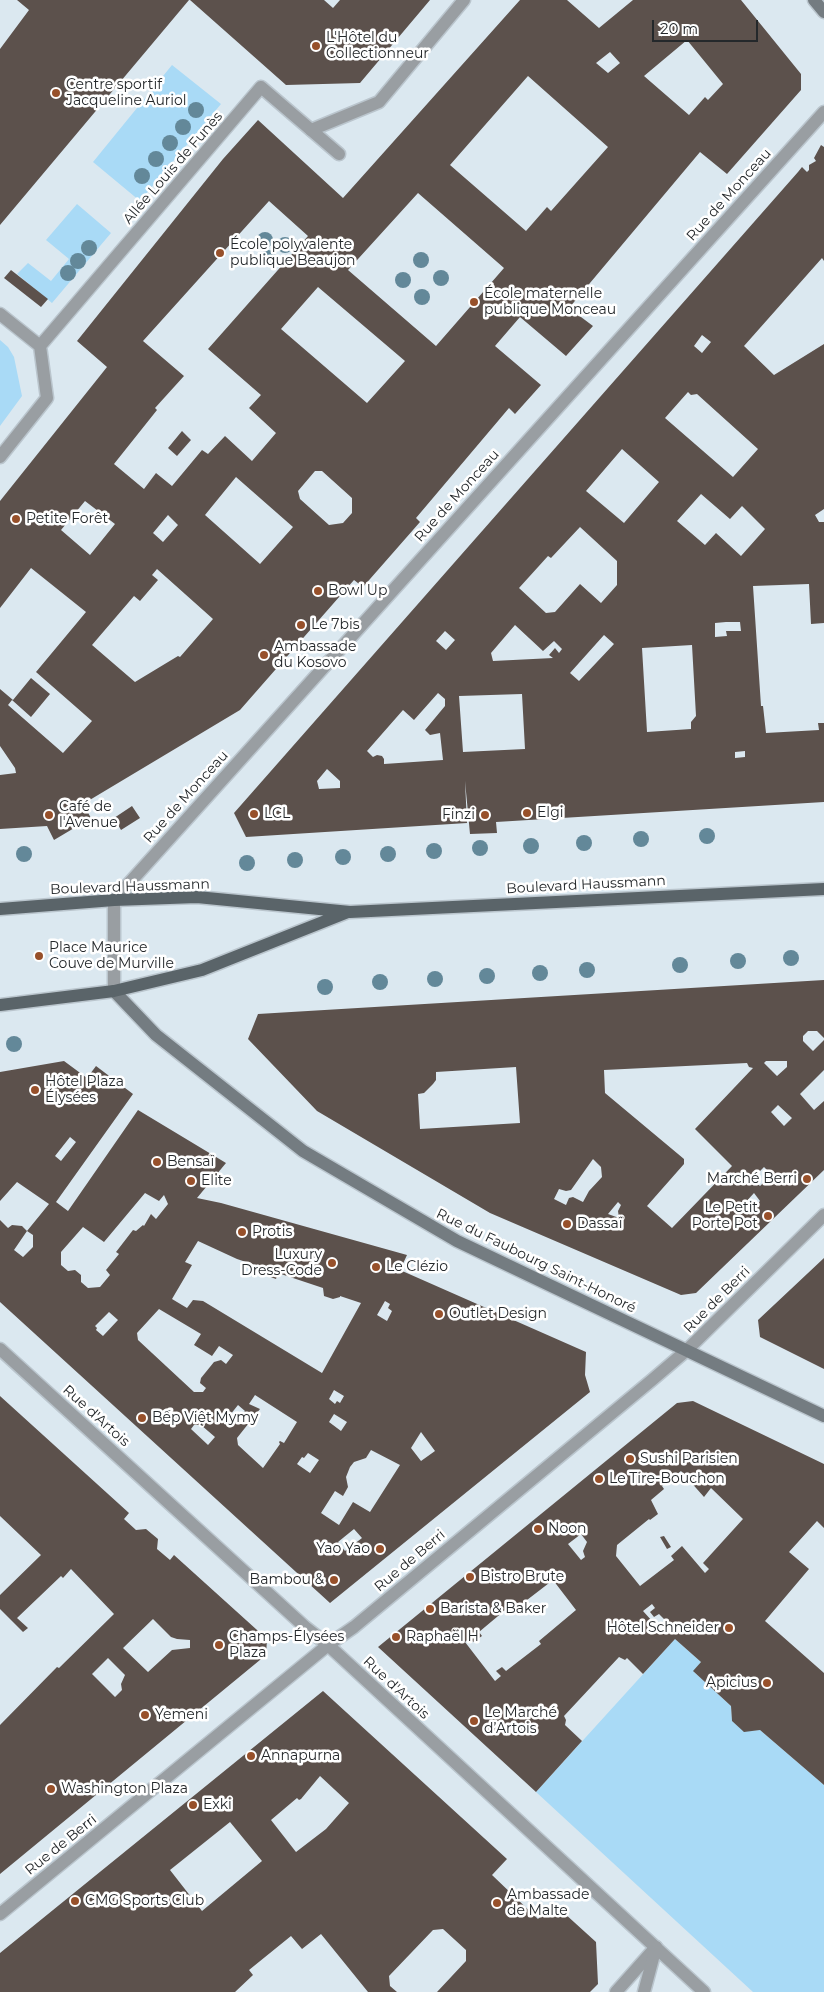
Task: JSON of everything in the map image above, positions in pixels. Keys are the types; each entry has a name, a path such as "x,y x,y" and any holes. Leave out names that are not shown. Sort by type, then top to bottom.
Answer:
{"main road":[{"name":"Boulevard Haussmann","path":"0,909 114,900 214,898 350,912 824,889"},
{"name":"Boulevard Haussmann","path":"0,1004 114,991 202,970 350,912"}],"street":[{"path":"311,130 379,102 464,0"},
{"name":"Allée Louis de Funès","path":"40,346 261,87 339,154"},
{"name":"Rue de Monceau","path":"114,900 824,112"},
{"path":"0,314 40,346 47,398 0,457"},
{"path":"114,900 114,991"},
{"name":"Rue du Faubourg Saint-Honoré","path":"114,991 156,1035 303,1151 457,1241 824,1416"},
{"name":"Rue de Berri","path":"0,1914 328,1645 369,1614 687,1350 824,1215"},
{"name":"Rue d'Artois","path":"0,1349 328,1645 704,1992"},
{"path":"616,1992 656,1947"},
{"path":"644,1992 656,1947"}],"shaded area":[{"path":"172,65 221,104 140,201 93,162"},
{"path":"77,204 111,233 52,303 17,274 28,263 51,281 69,259 46,240"},
{"path":"0,340 8,347 14,357 22,396 0,426"},
{"path":"675,1639 701,1662 694,1672 731,1706 732,1721 744,1731 760,1730 824,1785 824,1992 753,1992 536,1792"}],"building":[{"name":"Centre sportif Jacqueline Auriol","path":"17,0 189,0 0,225 0,49 29,10"},
{"name":"L'Hôtel du Collectionneur","path":"190,0 324,0 333,8 340,0 430,0 360,83 286,85"},
{"path":"520,0 567,0 599,28 633,0 741,0 801,74 801,90 727,174 700,152 569,308 593,326 566,356 520,317 495,346 541,385 515,414 509,408 416,518 420,522 363,587 354,580 240,710 83,804 91,818 54,840 47,826 0,829 0,775 16,773 15,768 0,746 0,689 13,700 31,678 50,694 31,717 12,700 8,705 63,753 92,721 36,672 86,612 31,568 0,608 0,501 107,367 77,341 223,159 258,120 343,198","holes":["687,40 723,84 708,100 705,97 689,115 644,76","610,52 620,63 608,73 596,63","528,76 608,147 551,211 547,207 526,231 450,165","418,193 504,268 436,346 348,270","269,201 308,236 208,349 261,395 249,408 276,433 252,461 225,436 208,454 202,450 172,486 156,473 144,489 114,464 157,410 155,408 184,376 143,341","318,287 405,361 367,403 281,329","315,471 322,471 352,498 352,513 343,523 329,525 300,499 298,491","236,477 293,527 260,564 205,515","85,501 115,524 90,555 61,530","168,515 178,525 163,542 153,533","157,569 213,619 180,657 178,656 135,682 92,645 134,596 140,601 158,580 152,575"]},
{"path":"821,145 824,147 824,261 822,258 744,346 774,375 824,344 824,509 815,515 819,522 824,522 824,623 811,624 809,584 753,586 761,706 763,706 766,733 819,730 818,723 824,723 824,802 496,822 497,833 470,834 465,781 467,823 246,837 234,813 802,167 807,172 809,170 809,165 816,161 814,158","holes":["702,335 711,342 702,353 694,346","688,392 691,395 697,394 758,449 733,477 665,418","622,449 659,482 624,523 586,491","701,494 730,519 742,506 765,529 741,556 716,533 705,545 677,521","580,527 617,561 617,585 601,603 580,584 555,612 546,613 519,588 548,556 551,558","740,622 741,631 726,631 727,636 715,637 715,623","515,625 543,651 554,641 562,649 559,653 555,648 549,655 553,658 493,661 491,653","445,631 455,640 446,650 436,641","604,635 614,644 579,681 570,673","692,645 696,716 691,722 691,729 647,732 642,648","438,693 445,699 445,706 425,730 430,735 440,733 443,760 384,764 382,756 377,755 373,757 367,751 403,710 414,720","522,694 525,749 463,752 459,696","745,751 745,757 735,758 735,752","327,769 340,781 340,788 319,789 317,781"]},
{"path":"11,270 48,299 41,307 4,278"},
{"path":"182,431 191,440 177,456 168,448"},
{"path":"132,806 140,818 121,830 114,818"},
{"path":"824,980 824,1038 817,1031 808,1031 803,1036 803,1041 813,1051 824,1040 824,1070 800,1094 814,1110 824,1101 824,1170 696,1293 681,1295 490,1213 317,1111 248,1039 258,1014","holes":["766,1061 787,1061 787,1067 777,1076 764,1063","747,1063 749,1067 753,1068 695,1129 732,1166 672,1228 647,1206 684,1164 684,1159 605,1093 604,1070","516,1067 520,1123 420,1129 418,1094 424,1093 436,1080 436,1072","778,1105 792,1118 784,1126 771,1112","593,1159 601,1167 602,1177 589,1191 583,1202 573,1197 569,1198 566,1205 554,1199 559,1189 571,1190","764,1167 772,1175 760,1186 752,1179","754,1193 760,1201 750,1212 743,1205","618,1202 621,1205 618,1211 619,1218 608,1214"]},
{"path":"64,1061 87,1078 96,1066 133,1094 56,1202 68,1211 138,1110 226,1163 197,1198 407,1255 400,1270 586,1352 585,1375 590,1392 330,1603 0,1302 0,1220 8,1228 12,1225 22,1226 27,1231 49,1204 17,1182 0,1201 0,1072","holes":["70,1137 76,1142 61,1161 55,1156","145,1193 159,1201 164,1195 168,1204 156,1219 151,1214 144,1226 136,1231 133,1230 116,1252 119,1254 106,1270 110,1275 100,1287 88,1288 81,1282 81,1275 75,1270 68,1271 61,1265 61,1252 83,1227 104,1242","27,1231 33,1235 33,1247 23,1257 14,1250","198,1241 237,1259 267,1269 265,1275 276,1279 278,1273 323,1288 324,1296 333,1299 340,1296 361,1303 322,1373 203,1301 193,1300 187,1308 172,1299 192,1265 185,1262","385,1301 390,1304 388,1308 392,1311 387,1321 377,1315","159,1309 201,1334 194,1345 212,1356 219,1346 233,1355 226,1364 221,1360 214,1362 201,1378 200,1383 206,1388 203,1392 194,1392 138,1340 137,1333","109,1312 118,1320 103,1336 96,1330 95,1326","334,1390 344,1396 340,1403 337,1401 335,1404 329,1399","255,1395 297,1422 284,1443 279,1442 280,1444 263,1468 238,1445 237,1438 260,1409 249,1404","238,1405 245,1411 238,1421 230,1415","334,1414 347,1422 341,1431 329,1422","194,1425 201,1425 215,1437 208,1445 191,1429","421,1432 435,1451 421,1461 411,1448","371,1450 400,1465 370,1512 353,1502 339,1525 321,1513 335,1491 343,1496 348,1487 346,1477 354,1462 366,1458","308,1453 319,1460 310,1473 297,1464","354,1529 362,1538 345,1551 338,1542"]},
{"path":"824,1258 824,1369 760,1337 758,1320"},
{"path":"0,1396 129,1513 124,1519 136,1530 146,1529 158,1539 157,1549 170,1560 174,1555 267,1639 266,1655 0,1874 0,1725 57,1667 59,1668 114,1614 71,1569 63,1578 61,1576 17,1618 28,1628 23,1632 0,1609 0,1595 41,1555 0,1516","holes":["153,1619 171,1637 190,1640 190,1648 172,1650 148,1672 123,1648","108,1658 125,1675 121,1684 122,1690 115,1697 92,1674"]},
{"path":"693,1401 824,1464 824,1528 817,1521 789,1552 809,1569 765,1621 824,1673 824,1785 760,1730 744,1732 732,1721 731,1706 693,1671 701,1662 675,1639 643,1674 627,1658 625,1660 619,1657 564,1716 566,1720 565,1725 582,1741 536,1792 378,1647 677,1403","holes":["681,1471 704,1497 711,1488 743,1519 703,1563 709,1569 705,1573 682,1546 671,1556 674,1560 640,1586 616,1556 617,1545 658,1514 651,1500 664,1489 662,1486","581,1534 587,1542 583,1551 585,1557 581,1560 568,1544","553,1580 576,1610 539,1641 541,1644 506,1671 502,1667 496,1671 501,1676 495,1681 465,1642 470,1638 473,1642 482,1636 479,1632 510,1606 514,1610","652,1604 655,1608 650,1612 654,1617 659,1614 670,1625 662,1632 643,1611"]},
{"path":"664,1536 671,1547 667,1549 660,1537"},
{"path":"323,1691 507,1859 492,1875 538,1919 553,1903 596,1942 598,1984 590,1992 437,1992 466,1961 466,1950 443,1929 433,1930 389,1976 390,1986 397,1992 368,1992 321,1934 302,1949 291,1936 249,1970 253,1975 235,1992 0,1992 0,1953","holes":["320,1776 349,1803 326,1829 296,1852 271,1820 297,1798 301,1799","230,1822 262,1861 202,1911 170,1870"]}],"place":[{"name":"L'Hôtel du Collectionneur","path":"316,46"},
{"name":"Centre sportif Jacqueline Auriol","path":"56,93"},
{"name":"École polyvalente publique Beaujon","path":"220,253"},
{"name":"École maternelle publique Monceau","path":"474,302"},
{"name":"Petite Forêt","path":"16,519"},
{"name":"Bowl Up","path":"318,591"},
{"name":"Le 7bis","path":"301,625"},
{"name":"Ambassade du Kosovo","path":"264,655"},
{"name":"Elgi","path":"527,813"},
{"name":"LCL","path":"254,814"},
{"name":"Café de l'Avenue","path":"49,815"},
{"name":"Finzi","path":"485,815"},
{"name":"Place Maurice Couve de Murville","path":"39,956"},
{"name":"Hôtel Plaza Élysées","path":"35,1090"},
{"name":"Bensaï","path":"157,1162"},
{"name":"Marché Berri","path":"807,1179"},
{"name":"Elite","path":"191,1181"},
{"name":"Le Petit Porte Pot","path":"768,1216"},
{"name":"Dassaï","path":"567,1224"},
{"name":"Protis","path":"242,1232"},
{"name":"Luxury Dress-Code","path":"332,1263"},
{"name":"Le Clézio","path":"376,1267"},
{"name":"Outlet Design","path":"439,1314"},
{"name":"Bếp Việt Mymy","path":"142,1418"},
{"name":"Sushi Parisien","path":"630,1459"},
{"name":"Le Tire-Bouchon","path":"599,1479"},
{"name":"Noon","path":"538,1529"},
{"name":"Yao Yao","path":"380,1549"},
{"name":"Bistro Brute","path":"470,1577"},
{"name":"Bambou &","path":"334,1580"},
{"name":"Barista & Baker","path":"430,1609"},
{"name":"Hôtel Schneider","path":"729,1628"},
{"name":"Raphaël H","path":"396,1637"},
{"name":"Champs-Élysées Plaza","path":"219,1645"},
{"name":"Apicius","path":"767,1683"},
{"name":"Yemeni","path":"145,1715"},
{"name":"Le Marché d’Artois","path":"474,1721"},
{"name":"Annapurna","path":"251,1756"},
{"name":"Washington Plaza","path":"51,1789"},
{"name":"Exki","path":"193,1805"},
{"name":"CMG Sports Club","path":"75,1901"},
{"name":"Ambassade de Malte","path":"497,1903"}]}
